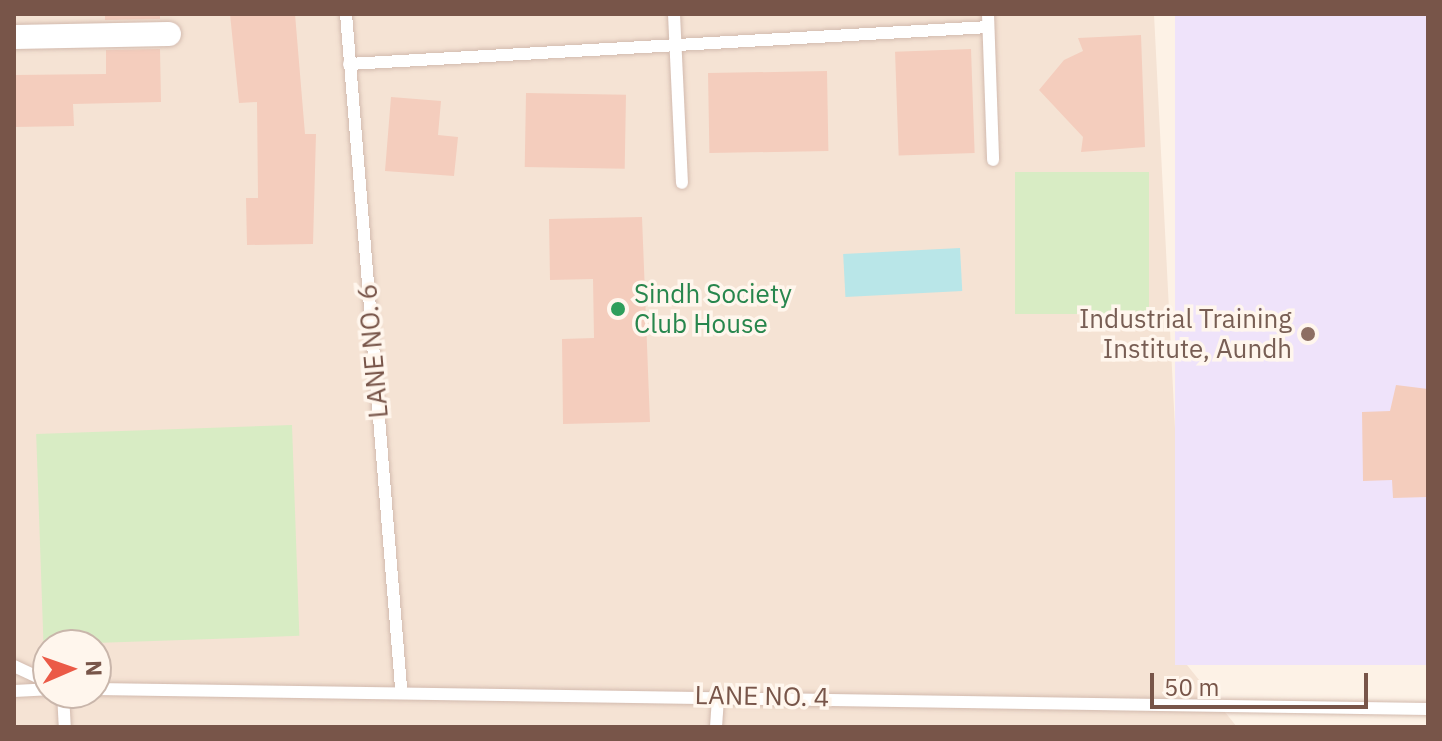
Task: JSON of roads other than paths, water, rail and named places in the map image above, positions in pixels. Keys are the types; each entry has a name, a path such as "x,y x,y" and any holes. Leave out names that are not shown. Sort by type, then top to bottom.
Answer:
{"street":[{"path":"14,37 169,34"}],"lane":[{"name":"LANE NO. 6","path":"346,14 401,688"},
{"path":"674,14 682,183"},
{"path":"349,64 675,44 988,20 993,160"},
{"name":"LANE NO. 4","path":"112,689 401,688 1428,709"},
{"path":"716,727 718,695"}],"water":[{"path":"960,248 962,291 845,297 843,254"}],"place":[{"name":"Sindh Society Club House","path":"618,309"},
{"name":"Industrial Training Institute, Aundh","path":"1308,334"}]}
